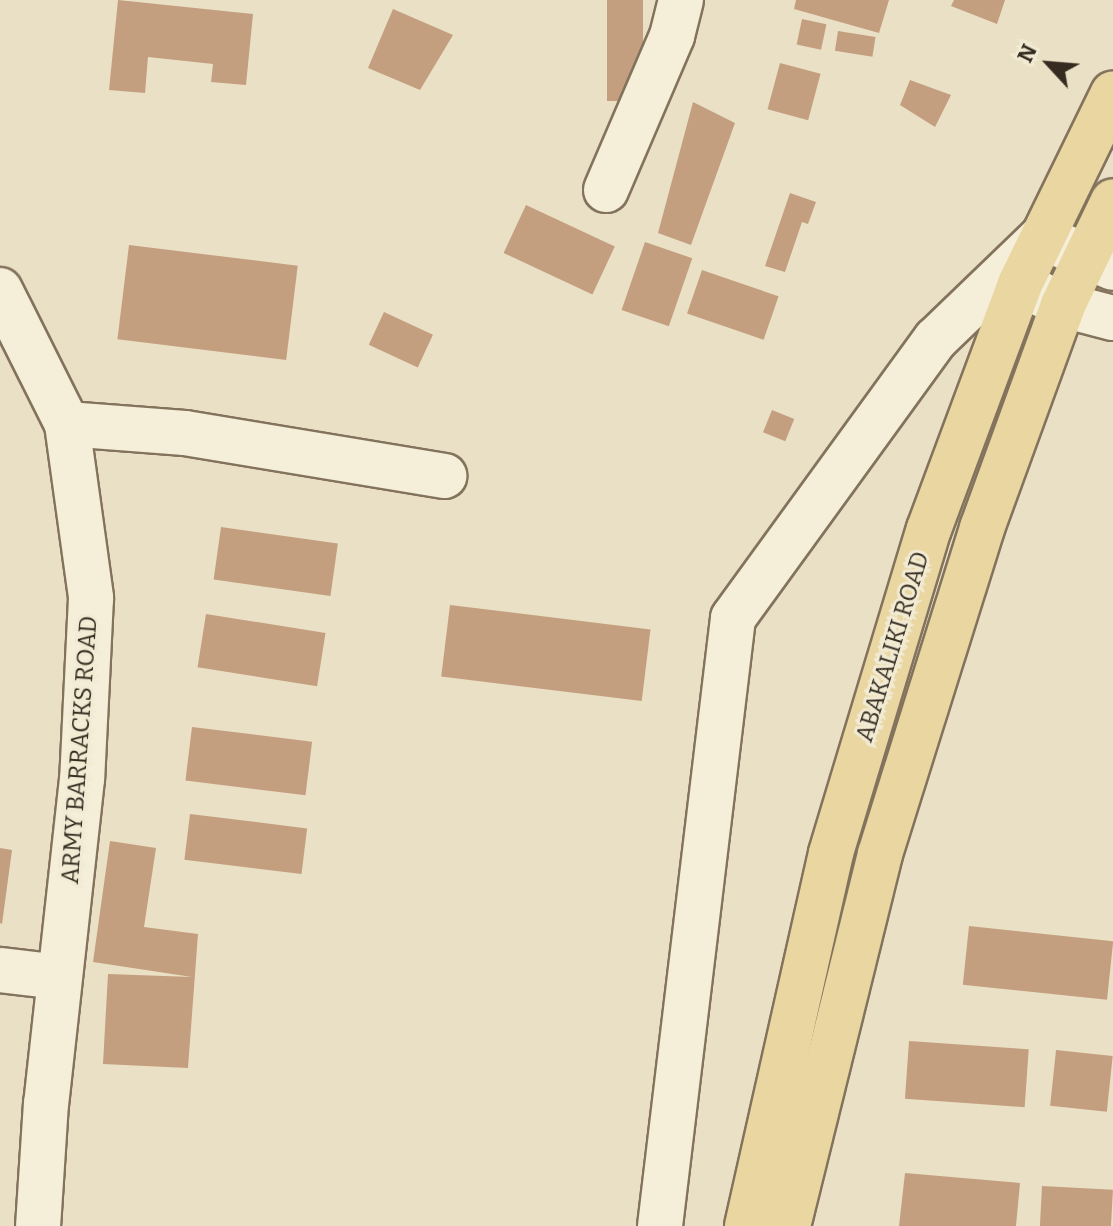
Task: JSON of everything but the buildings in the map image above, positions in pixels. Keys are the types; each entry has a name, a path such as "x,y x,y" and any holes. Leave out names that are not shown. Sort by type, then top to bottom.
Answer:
{"main road":[{"name":"ABAKALIKI ROAD","path":"747,1226 831,853 929,529 1020,284 1113,93"},
{"name":"ABAKALIKI ROAD","path":"788,1226 880,854 982,528 1063,305 1098,262 1113,201"}],"street":[{"path":"606,190 672,36 681,0"},
{"path":"660,1226 733,618 936,339 1042,237 1098,262"},
{"path":"1020,284 1063,305 1113,318"},
{"name":"ARMY BARRACKS ROAD","path":"0,290 67,424 91,598 82,779 60,977 38,1226"},
{"path":"67,424 185,433 444,476"},
{"path":"0,970 60,977"}]}
